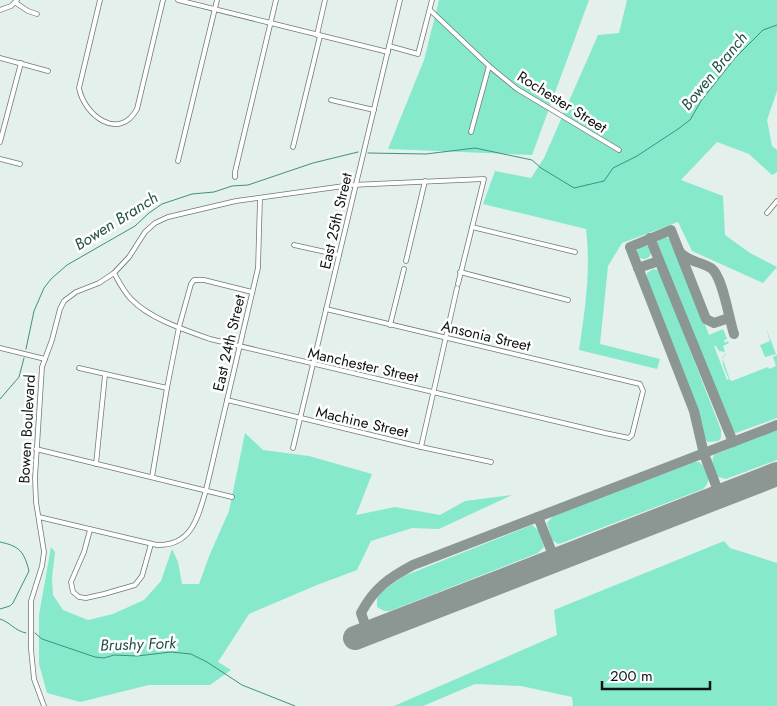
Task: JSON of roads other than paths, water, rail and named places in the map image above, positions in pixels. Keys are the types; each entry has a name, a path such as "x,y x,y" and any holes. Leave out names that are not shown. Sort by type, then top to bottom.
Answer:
{"street":[{"path":"100,0 79,88 83,101 92,113 103,122 113,124 119,124 130,118 136,109 163,0"},
{"path":"178,0 388,52"},
{"path":"178,161 216,0"},
{"path":"235,177 276,0"},
{"path":"293,147 325,0"},
{"name":"East 25th Street","path":"293,448 400,0"},
{"path":"389,46 418,54 432,0"},
{"path":"0,10 12,6 16,1 28,11 37,14"},
{"name":"Rochester Street","path":"430,10 489,66 517,89 619,150"},
{"path":"0,58 48,70"},
{"path":"0,142 21,63"},
{"path":"471,132 489,66"},
{"path":"331,100 374,110"},
{"path":"0,159 20,164"},
{"name":"Bowen Boulevard","path":"44,706 33,675 30,617 32,597 43,562 44,546 34,486 41,378 45,359 64,301 76,292 99,283 114,273 129,257 145,232 162,219 221,204 356,185 484,180 472,227"},
{"path":"406,261 425,181"},
{"name":"East 24th Street","path":"39,517 160,546 172,544 189,532 197,521 228,400 252,292 259,251 260,198"},
{"path":"768,213 777,202"},
{"path":"421,447 460,272 472,227 575,252"},
{"path":"294,245 339,255"},
{"path":"390,325 404,270"},
{"path":"460,272 568,300"},
{"name":"Manchester Street","path":"114,273 126,293 136,304 179,327 210,339 629,438"},
{"path":"152,477 179,327 194,280 204,280 252,292"},
{"name":"Ansonia Street","path":"326,309 640,384 643,391 632,435 629,438"},
{"path":"0,348 45,359"},
{"path":"79,368 167,388"},
{"path":"96,464 105,374"},
{"name":"Machine Street","path":"228,400 421,447 492,462"},
{"path":"36,449 232,497"},
{"path":"90,530 84,552 71,582 73,592 79,597 86,598 135,585 142,576 151,544"}],"waterway":[{"name":"Bowen Branch","path":"368,153 426,154 475,148 532,160 541,168 574,188 604,181 613,168 637,156 690,120 701,101 735,58 763,30 777,25"},
{"name":"Bowen Branch","path":"26,349 34,311 44,288 51,279 67,265 135,226 162,204 192,194 214,192 232,186 248,185 313,163 358,152"},
{"name":"Bowen Branch","path":"0,399 19,377 24,358"},
{"name":"Bowen Branch","path":"0,542 12,545 20,550 29,571 13,603 0,609"},
{"name":"Brushy Fork","path":"0,619 26,633"},
{"name":"Brushy Fork","path":"35,633 42,639 95,657 104,658 114,655 137,656 171,652 191,654 242,685 295,706"}]}
